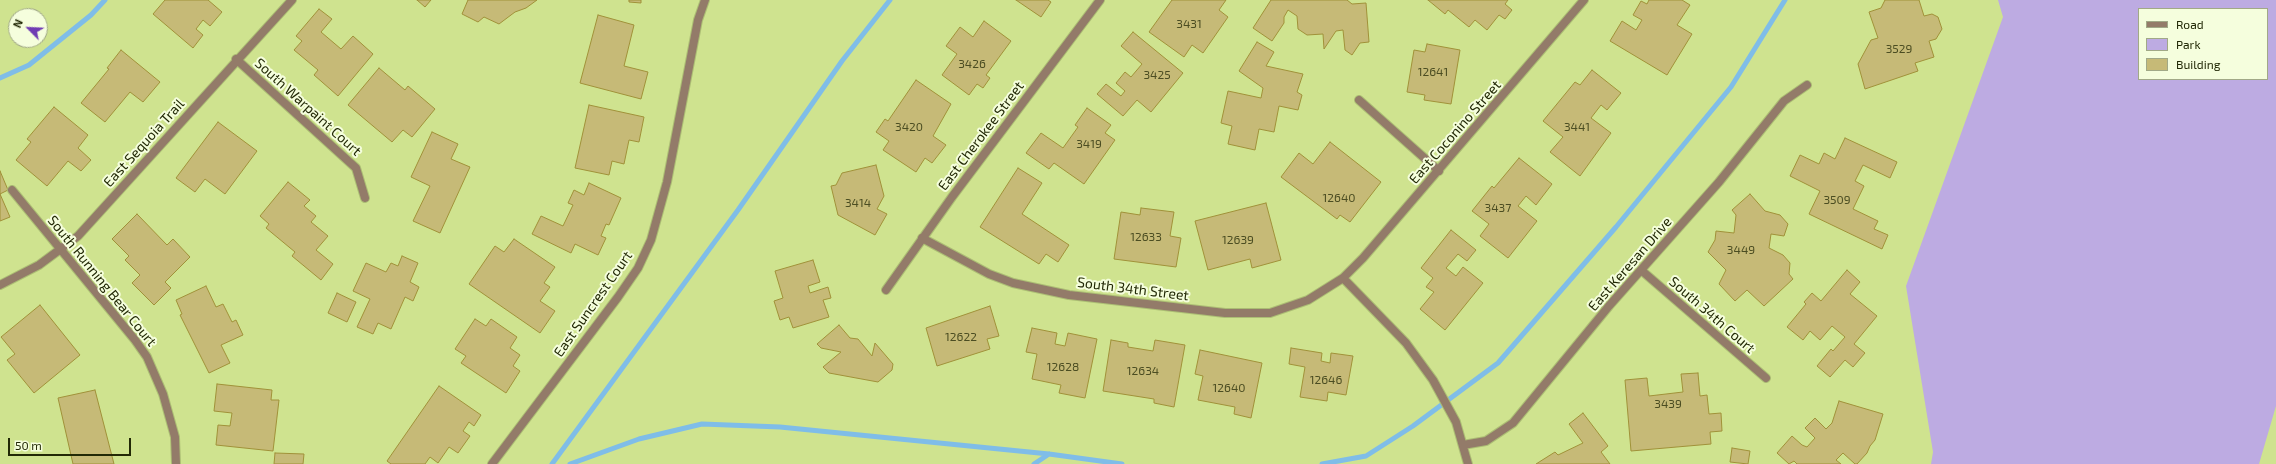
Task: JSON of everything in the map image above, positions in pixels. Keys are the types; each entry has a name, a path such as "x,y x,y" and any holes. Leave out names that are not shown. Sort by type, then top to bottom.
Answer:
{"street":[{"name":"East Sequoia Trail","path":"0,285 39,265 78,236 236,59 292,0"},
{"name":"East Suncrest Court","path":"492,464 618,297 638,268 651,240 667,182 698,20 705,0"},
{"name":"East Cherokee Street","path":"886,290 922,238 1100,0"},
{"name":"East Coconino Street","path":"1343,278 1363,258 1439,171 1584,0"},
{"name":"South Warpaint Court","path":"236,59 356,168 365,198"},
{"name":"East Keresan Drive","path":"1463,445 1486,441 1513,423 1641,270 1719,182 1784,100 1808,85"},
{"path":"1359,100 1439,171"},
{"name":"South Running Bear Court","path":"12,190 135,340 147,357 163,394 173,430 176,464"},
{"name":"South 34th Street","path":"922,238 989,274 1013,283 1069,295 1225,313 1270,313 1308,300 1343,278"},
{"name":"South 34th Court","path":"1641,270 1766,378"},
{"path":"1343,278 1376,310 1406,343 1434,380 1456,422 1468,464"}],"green space":[{"path":"1998,0 2276,0 2276,406 2259,464 1931,464 1933,452 1906,286 2003,17"}],"building":[{"path":"165,0 208,0 222,12 210,26 203,20 196,29 203,35 193,48 153,14"},
{"path":"417,0 431,0 425,7"},
{"path":"468,0 537,0 526,8 515,12 499,24 484,17 478,22 462,14"},
{"path":"629,0 641,0 641,3 629,2"},
{"path":"1016,0 1048,0 1051,2 1041,17"},
{"path":"1172,0 1226,0 1219,10 1228,17 1203,53 1192,45 1184,57 1149,32"},
{"path":"1271,0 1347,0 1352,4 1366,3 1369,42 1360,43 1352,55 1345,50 1343,30 1336,31 1324,49 1323,34 1307,35 1298,29 1297,16 1288,10 1284,17 1284,23 1272,41 1253,28"},
{"path":"1428,0 1508,0 1505,4 1512,10 1505,19 1499,15 1487,30 1475,20 1469,27 1448,10 1445,14"},
{"path":"1649,0 1682,0 1690,5 1677,25 1692,34 1667,75 1610,41 1622,21 1636,30 1642,20 1633,15 1641,1 1647,4"},
{"path":"1885,0 1919,0 1924,16 1932,14 1938,17 1942,29 1936,39 1929,41 1934,57 1915,63 1918,71 1865,89 1858,64 1871,40 1878,38 1869,12 1881,8"},
{"path":"319,9 332,19 321,32 341,49 353,36 373,54 338,96 314,75 318,70 294,50 302,41 296,36"},
{"path":"598,15 634,25 624,66 648,72 641,99 580,83"},
{"path":"984,21 1011,41 986,75 990,78 983,88 977,84 969,95 942,75 957,54 946,46 960,27 973,37"},
{"path":"1133,32 1183,73 1151,112 1137,100 1123,116 1097,94 1106,84 1121,96 1125,91 1116,83 1125,72 1131,77 1142,64 1121,46"},
{"path":"1257,42 1274,52 1266,66 1303,74 1297,92 1302,95 1298,110 1279,106 1274,132 1259,129 1255,150 1228,144 1232,126 1221,123 1228,91 1261,98 1263,88 1239,71"},
{"path":"1427,44 1460,50 1451,104 1424,100 1425,95 1407,92 1414,50 1425,52"},
{"path":"121,50 160,82 143,102 130,92 105,122 81,103 109,69 107,68"},
{"path":"379,68 405,90 408,86 435,109 412,137 403,130 392,142 348,105"},
{"path":"1592,70 1621,93 1607,110 1601,105 1591,118 1611,133 1580,176 1550,152 1563,137 1543,121 1575,82 1580,85"},
{"path":"916,80 951,104 933,136 946,145 932,163 925,158 916,172 883,150 889,141 876,132 885,119 888,121"},
{"path":"589,105 644,117 639,142 629,140 624,164 612,161 609,175 575,168"},
{"path":"54,107 88,135 78,148 91,160 81,171 68,161 47,186 16,160 31,142 27,139"},
{"path":"1087,108 1111,125 1105,133 1115,140 1084,184 1054,163 1049,169 1026,153 1041,133 1063,148 1078,127 1075,125"},
{"path":"218,122 257,151 225,194 205,179 195,192 176,178"},
{"path":"432,132 458,144 451,159 470,167 440,233 413,221 430,186 411,177"},
{"path":"1845,138 1897,162 1890,178 1863,165 1855,181 1864,186 1853,209 1878,221 1874,229 1888,235 1882,249 1809,214 1820,191 1790,176 1800,155 1819,164 1824,153 1835,159"},
{"path":"1330,142 1381,182 1350,222 1340,215 1337,219 1281,177 1299,153 1313,164"},
{"path":"1519,158 1552,184 1536,205 1526,196 1518,206 1537,221 1508,258 1480,236 1489,224 1472,211 1492,186 1494,188"},
{"path":"876,165 884,196 877,209 887,214 875,235 838,215 831,186 836,185 842,173"},
{"path":"1018,168 1042,183 1022,214 1069,245 1058,262 1046,254 1039,264 980,227"},
{"path":"0,171 8,190 0,194"},
{"path":"288,182 310,200 304,206 316,216 311,222 328,236 316,250 333,264 321,280 292,256 295,252 266,228 269,224 260,216"},
{"path":"589,183 621,198 609,225 606,224 601,236 606,238 598,255 575,244 571,253 532,234 541,216 563,226 573,205 568,203 574,190 584,195"},
{"path":"0,194 10,217 0,221"},
{"path":"1750,194 1765,211 1780,215 1788,224 1784,236 1771,234 1769,248 1783,255 1790,263 1789,274 1793,279 1764,306 1747,290 1735,301 1719,284 1726,270 1708,252 1715,240 1716,231 1734,233 1736,215 1732,210"},
{"path":"1266,203 1281,260 1252,268 1250,259 1208,270 1195,221"},
{"path":"1141,208 1174,212 1170,236 1181,238 1176,267 1114,259 1121,212 1140,215"},
{"path":"137,214 167,245 173,239 190,257 165,282 171,288 154,305 132,283 140,275 125,260 129,256 112,239"},
{"path":"1451,230 1476,250 1467,261 1458,254 1446,268 1456,276 1463,267 1483,283 1445,330 1420,309 1434,292 1426,287 1433,278 1421,268"},
{"path":"514,239 555,267 544,283 550,287 540,301 555,311 540,333 469,284 495,246 504,252"},
{"path":"402,256 418,263 410,282 419,287 413,301 405,297 391,329 378,323 373,334 357,327 370,299 353,291 366,263 386,272 391,263 398,266"},
{"path":"813,260 820,282 808,286 810,293 828,287 831,298 823,300 829,317 793,328 789,317 780,320 774,301 783,298 775,271"},
{"path":"1847,270 1860,282 1850,294 1877,316 1854,344 1865,353 1853,367 1845,360 1830,377 1817,366 1831,349 1833,351 1845,337 1832,326 1820,340 1810,331 1803,340 1787,327 1806,304 1804,302 1812,293 1821,301"},
{"path":"206,286 216,307 223,304 232,322 236,320 243,335 221,345 230,363 209,373 180,315 182,314 176,300"},
{"path":"337,293 356,302 347,322 328,313"},
{"path":"40,305 80,355 34,393 7,360 15,354 1,337"},
{"path":"990,306 999,336 987,339 990,349 937,366 926,328"},
{"path":"475,319 486,326 491,319 517,337 510,348 520,355 513,366 520,371 506,393 461,363 466,356 455,349"},
{"path":"839,325 850,338 858,339 872,356 875,343 893,364 892,370 878,382 829,373 823,367 841,352 821,348 817,344"},
{"path":"1032,328 1057,333 1055,344 1065,346 1068,333 1097,339 1085,398 1059,393 1061,385 1032,379 1037,354 1026,352"},
{"path":"1111,340 1128,343 1128,347 1153,351 1155,340 1185,345 1174,407 1154,403 1154,399 1103,391"},
{"path":"1291,348 1322,353 1321,361 1330,363 1331,353 1353,356 1346,395 1328,392 1327,401 1300,397 1305,367 1289,364"},
{"path":"1200,350 1262,363 1251,418 1234,414 1235,407 1198,400 1203,376 1195,374"},
{"path":"1698,373 1700,396 1707,395 1709,414 1721,413 1722,431 1710,432 1711,444 1631,451 1625,380 1647,378 1649,396 1683,392 1681,374"},
{"path":"217,384 272,390 271,400 279,400 273,451 216,445 218,425 230,426 232,413 214,411"},
{"path":"439,386 481,415 474,426 469,422 463,431 470,436 458,453 449,447 438,463 430,457 425,464 391,464 387,461"},
{"path":"95,390 114,464 73,464 58,398"},
{"path":"1839,401 1883,414 1875,440 1867,453 1857,464 1855,464 1843,453 1836,460 1841,464 1797,464 1794,461 1789,464 1777,453 1792,436 1802,445 1807,447 1815,438 1805,428 1815,418 1826,429 1832,423"},
{"path":"1583,413 1608,446 1601,452 1610,464 1536,464 1555,452 1558,455 1583,443 1569,424"},
{"path":"1732,448 1750,451 1748,464 1730,462"},
{"path":"275,453 304,454 303,464 274,464"}],"waterway":[{"path":"0,78 29,65 91,15 105,0"},
{"path":"552,464 738,210 842,61 890,0"},
{"path":"1322,464 1366,456 1413,426 1498,363 1616,227 1731,87 1785,0"},
{"path":"570,464 639,439 702,424 780,427 1049,454 1122,464"},
{"path":"1034,464 1049,454"}]}
